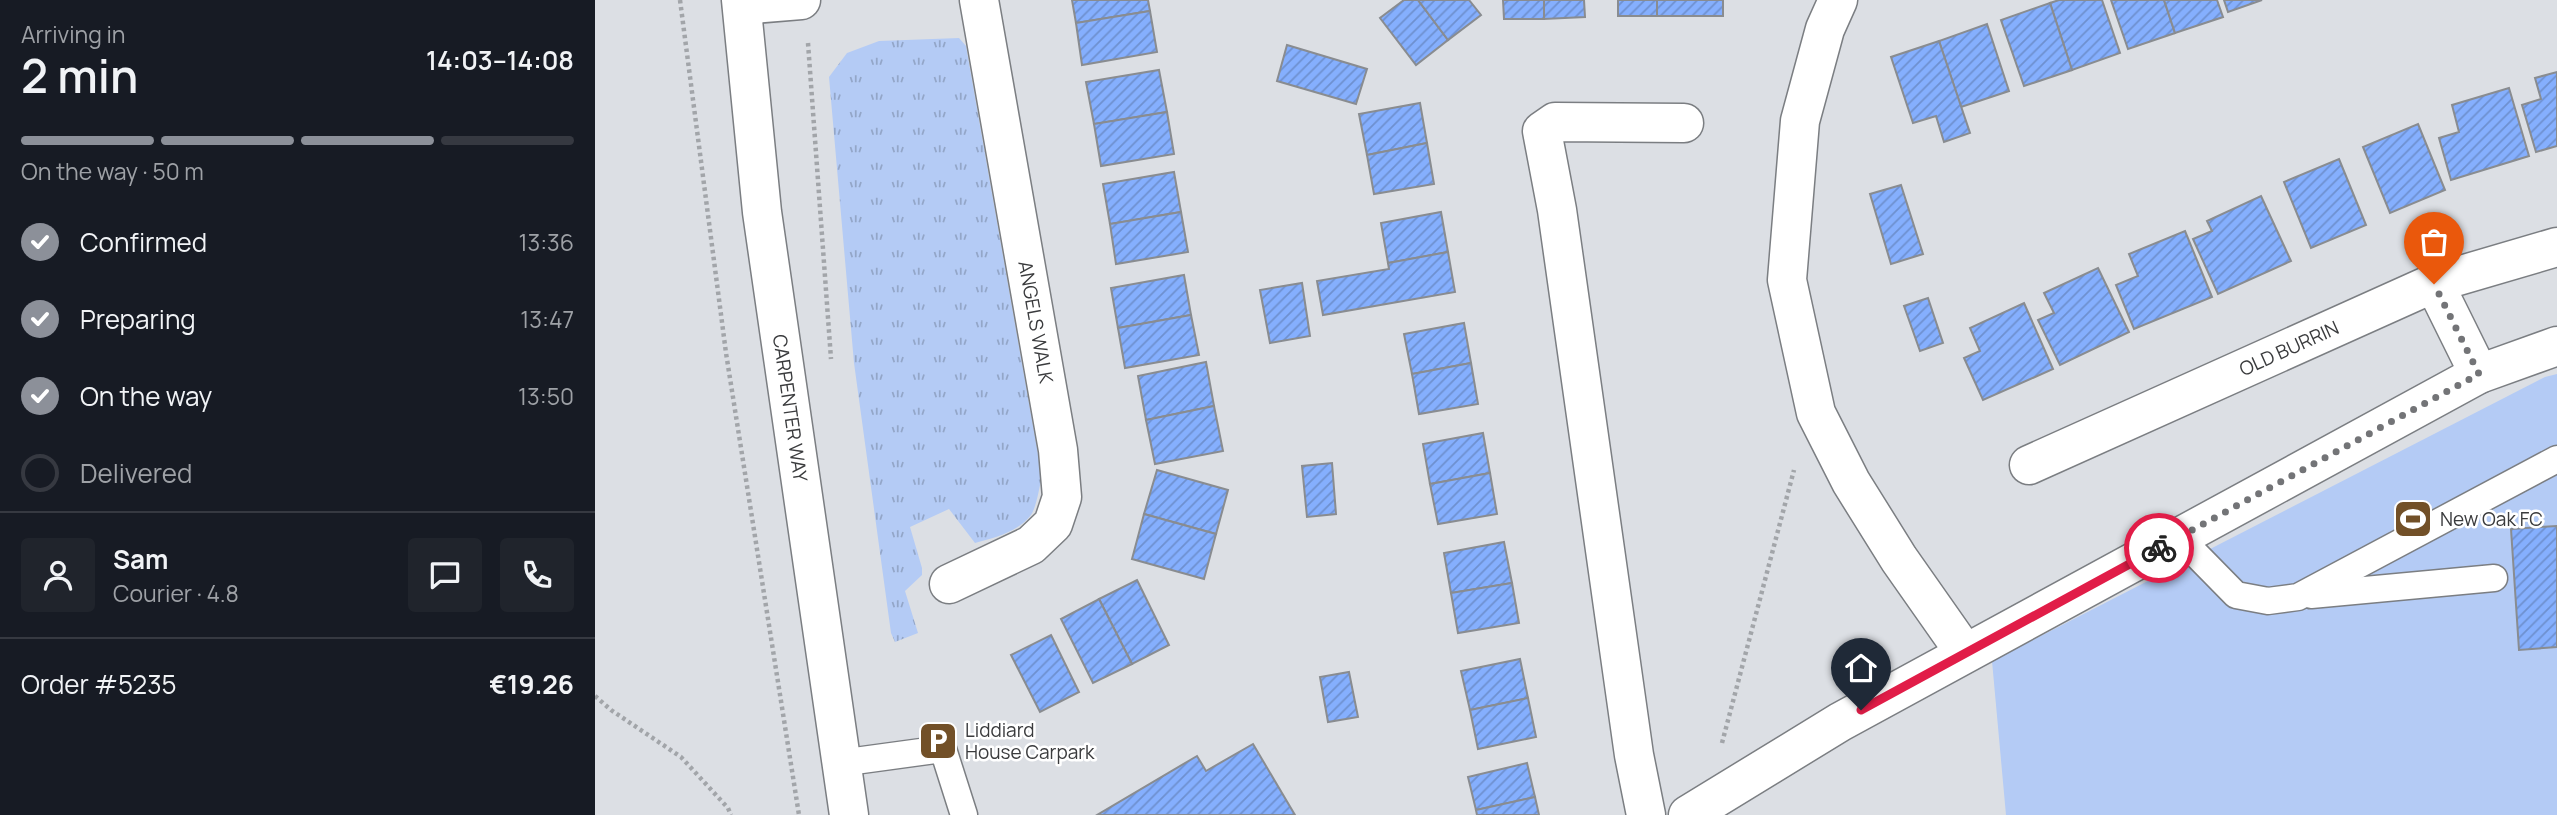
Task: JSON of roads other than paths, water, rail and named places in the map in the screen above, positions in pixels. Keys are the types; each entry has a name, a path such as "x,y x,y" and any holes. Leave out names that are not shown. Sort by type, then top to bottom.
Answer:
{"street":[{"name":"ANGELS WALK","path":"949,584 1031,545 1053,524 1062,497 1058,450 979,0"},
{"path":"1838,0 1825,29 1800,121 1787,280 1816,413 1858,493 1899,559 1965,653"},
{"path":"741,2 804,18"},
{"name":"CARPENTER WAY","path":"741,2 762,212 849,815"},
{"path":"1646,815 1634,755 1557,209 1542,131 1555,122 1684,123"},
{"name":"OLD BURRIN","path":"2029,465 2434,284 2557,247"},
{"path":"2434,284 2479,374"},
{"path":"1688,815 1840,722 2479,374 2557,346"}],"lane":[{"path":"2298,597 2557,460"},
{"path":"2179,537 2236,595 2268,601 2494,578"},
{"path":"840,763 943,749 964,815"}],"place":[{"name":"New Oak FC","path":"2413,519"},
{"name":"Liddiard House Carpark","path":"938,741"}]}
